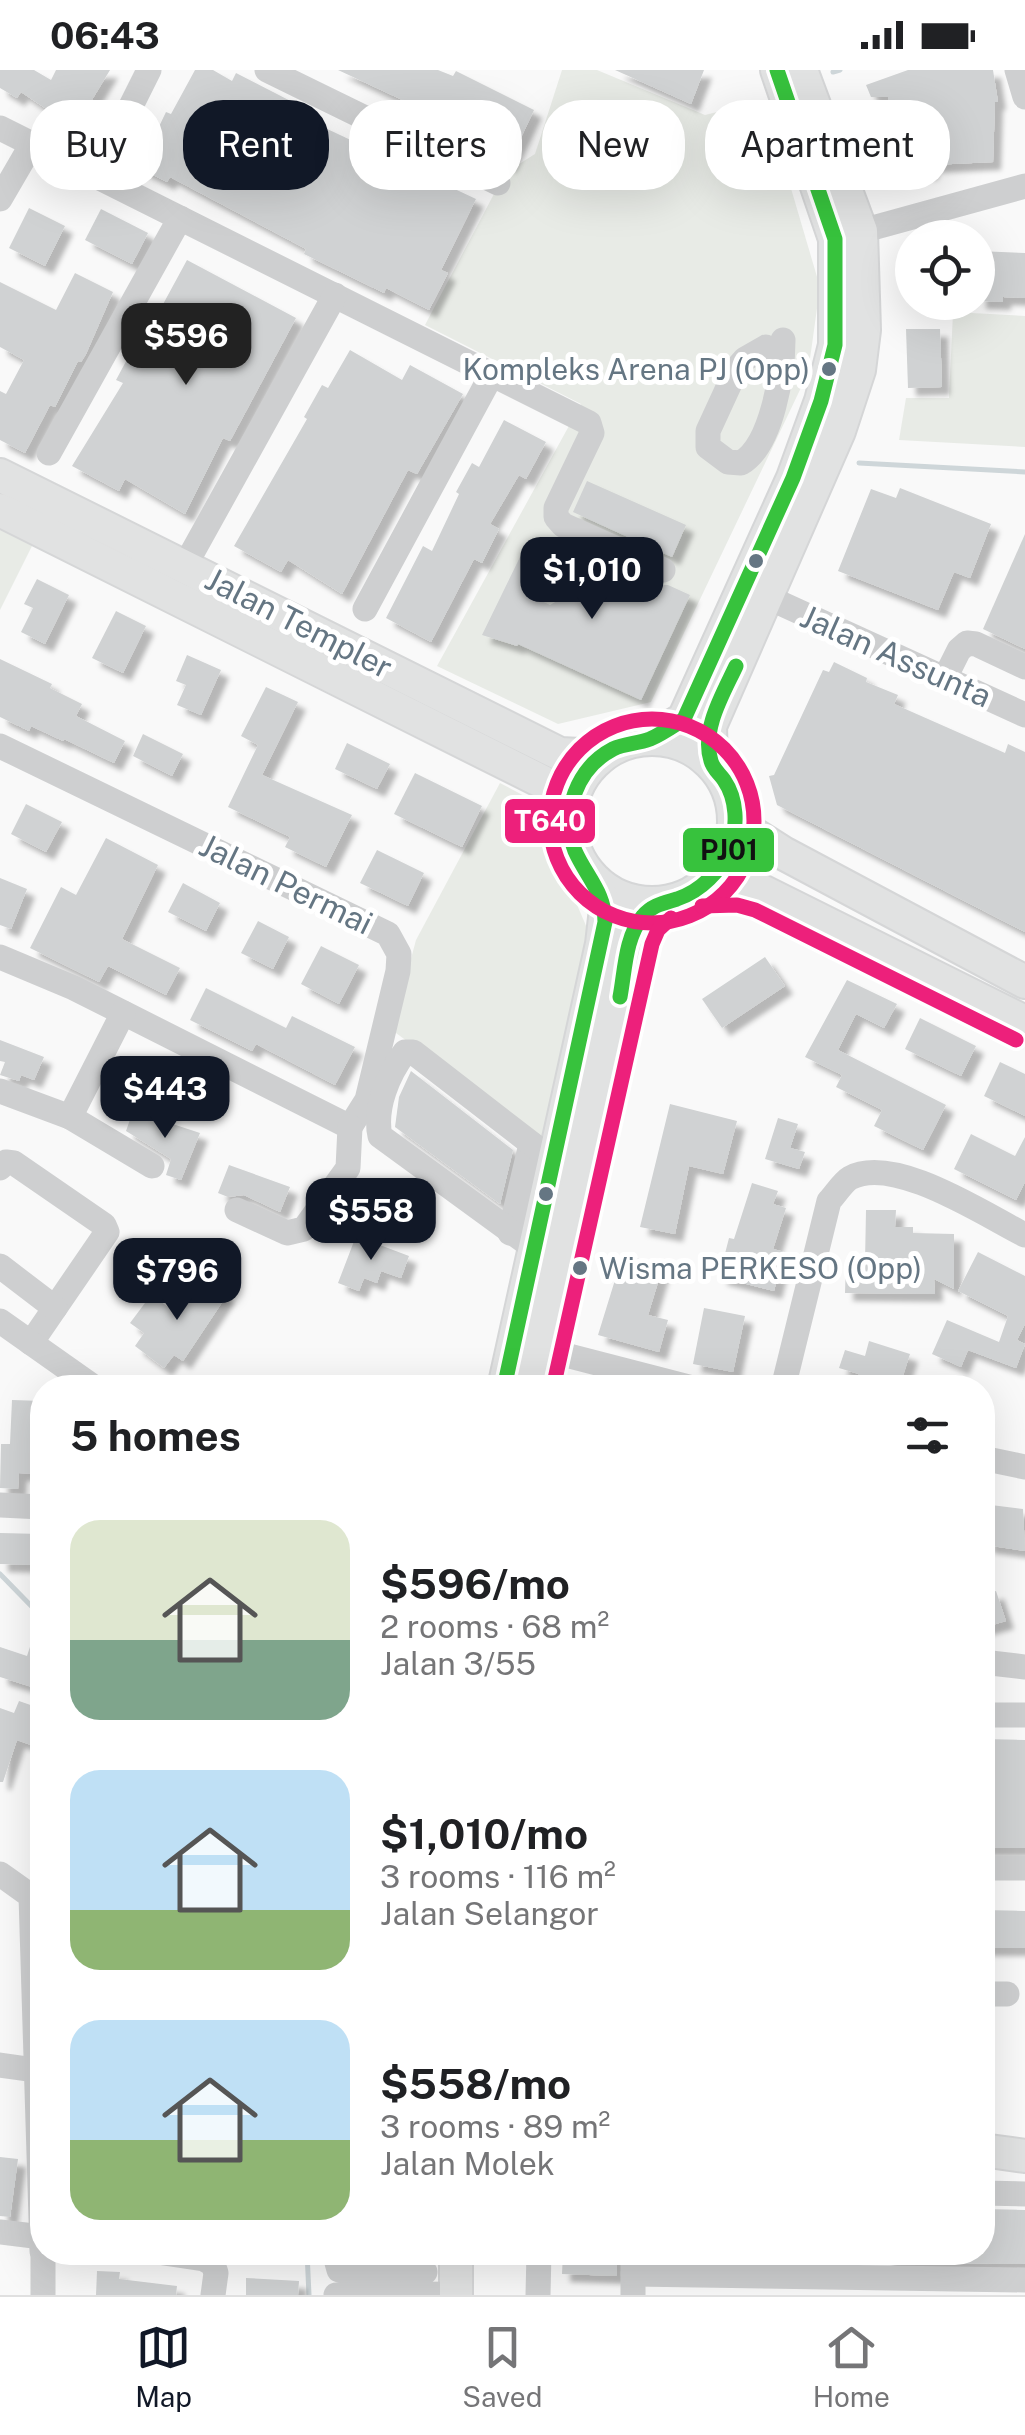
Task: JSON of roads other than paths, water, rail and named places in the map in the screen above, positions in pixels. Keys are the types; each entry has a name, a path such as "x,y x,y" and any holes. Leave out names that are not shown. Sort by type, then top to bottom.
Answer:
{"main road":[{"path":"650,739 684,719 809,437 835,345 848,235 777,70"},
{"path":"712,764 710,726 848,409 859,370 864,330 848,235 801,70"},
{"name":"Jalan Templer","path":"0,475 177,580 543,782 563,794 570,808"},
{"name":"Jalan Templer","path":"0,510 177,580 560,754 601,756"},
{"path":"530,1375 522,1241 602,944 606,910 595,881 575,851 569,830 570,808 586,771 601,756 624,744 650,739 672,742 712,764 725,781 736,822 718,869 701,886 680,898 658,903 635,902 595,881"},
{"path":"736,822 782,854 1025,982"},
{"path":"701,886 739,885 762,891 1025,1022"},
{"path":"511,1375 527,1346 633,938 641,918 658,903"},
{"path":"995,2152 1025,2156"},
{"path":"456,2265 456,2294"},
{"path":"475,2265 476,2295"}],"street":[{"path":"135,100 150,70"},
{"path":"267,70 349,110"},
{"path":"1017,70 1025,97"},
{"path":"0,128 30,143"},
{"path":"0,199 30,147"},
{"path":"848,235 1025,186"},
{"path":"124,190 592,426 555,512 559,522 663,570"},
{"path":"49,453 180,218"},
{"path":"177,580 334,296"},
{"path":"365,609 492,374"},
{"path":"550,589 577,531"},
{"name":"Jalan Assunta","path":"767,598 1025,714"},
{"path":"945,678 966,643 1025,667"},
{"name":"Jalan Permai","path":"0,746 388,934 399,954 366,1100 350,1127 348,1168 304,1229 288,1233 237,1210"},
{"path":"0,957 350,1127"},
{"path":"70,1117 123,1014"},
{"path":"522,1241 380,1136 376,1121 393,1068 405,1052 413,1052 543,1153"},
{"path":"0,1091 70,1117 152,1166"},
{"path":"0,1168 6,1162 14,1162 107,1228 106,1236 31,1343"},
{"path":"786,1375 829,1202 850,1178 902,1174 1025,1235"},
{"path":"0,1266 55,1308"},
{"path":"0,1321 77,1375"},
{"path":"527,1346 642,1375"},
{"path":"995,1461 1025,1468"},
{"path":"0,1505 30,1506"},
{"path":"995,1664 1025,1667"},
{"path":"995,1715 1025,1716"},
{"path":"995,1868 1025,1868"},
{"path":"0,1874 30,1893"},
{"path":"0,2065 30,2069"},
{"path":"995,2193 1025,2194"},
{"path":"0,2232 30,2236"},
{"path":"43,2265 44,2295"},
{"path":"213,2265 213,2295"},
{"path":"337,2265 338,2270 348,2273 456,2294"},
{"path":"538,2295 539,2265"},
{"path":"633,2274 1025,2280"},
{"path":"336,2295 421,2287"}],"waterway":[{"path":"833,72 840,70"},
{"path":"859,463 1025,472"},
{"path":"0,1574 30,1605"},
{"path":"308,2265 309,2295"}],"place":[{"name":"Kompleks Arena PJ (Opp)","path":"829,369"},
{"name":"Wisma PERKESO (Opp)","path":"580,1268"}]}
